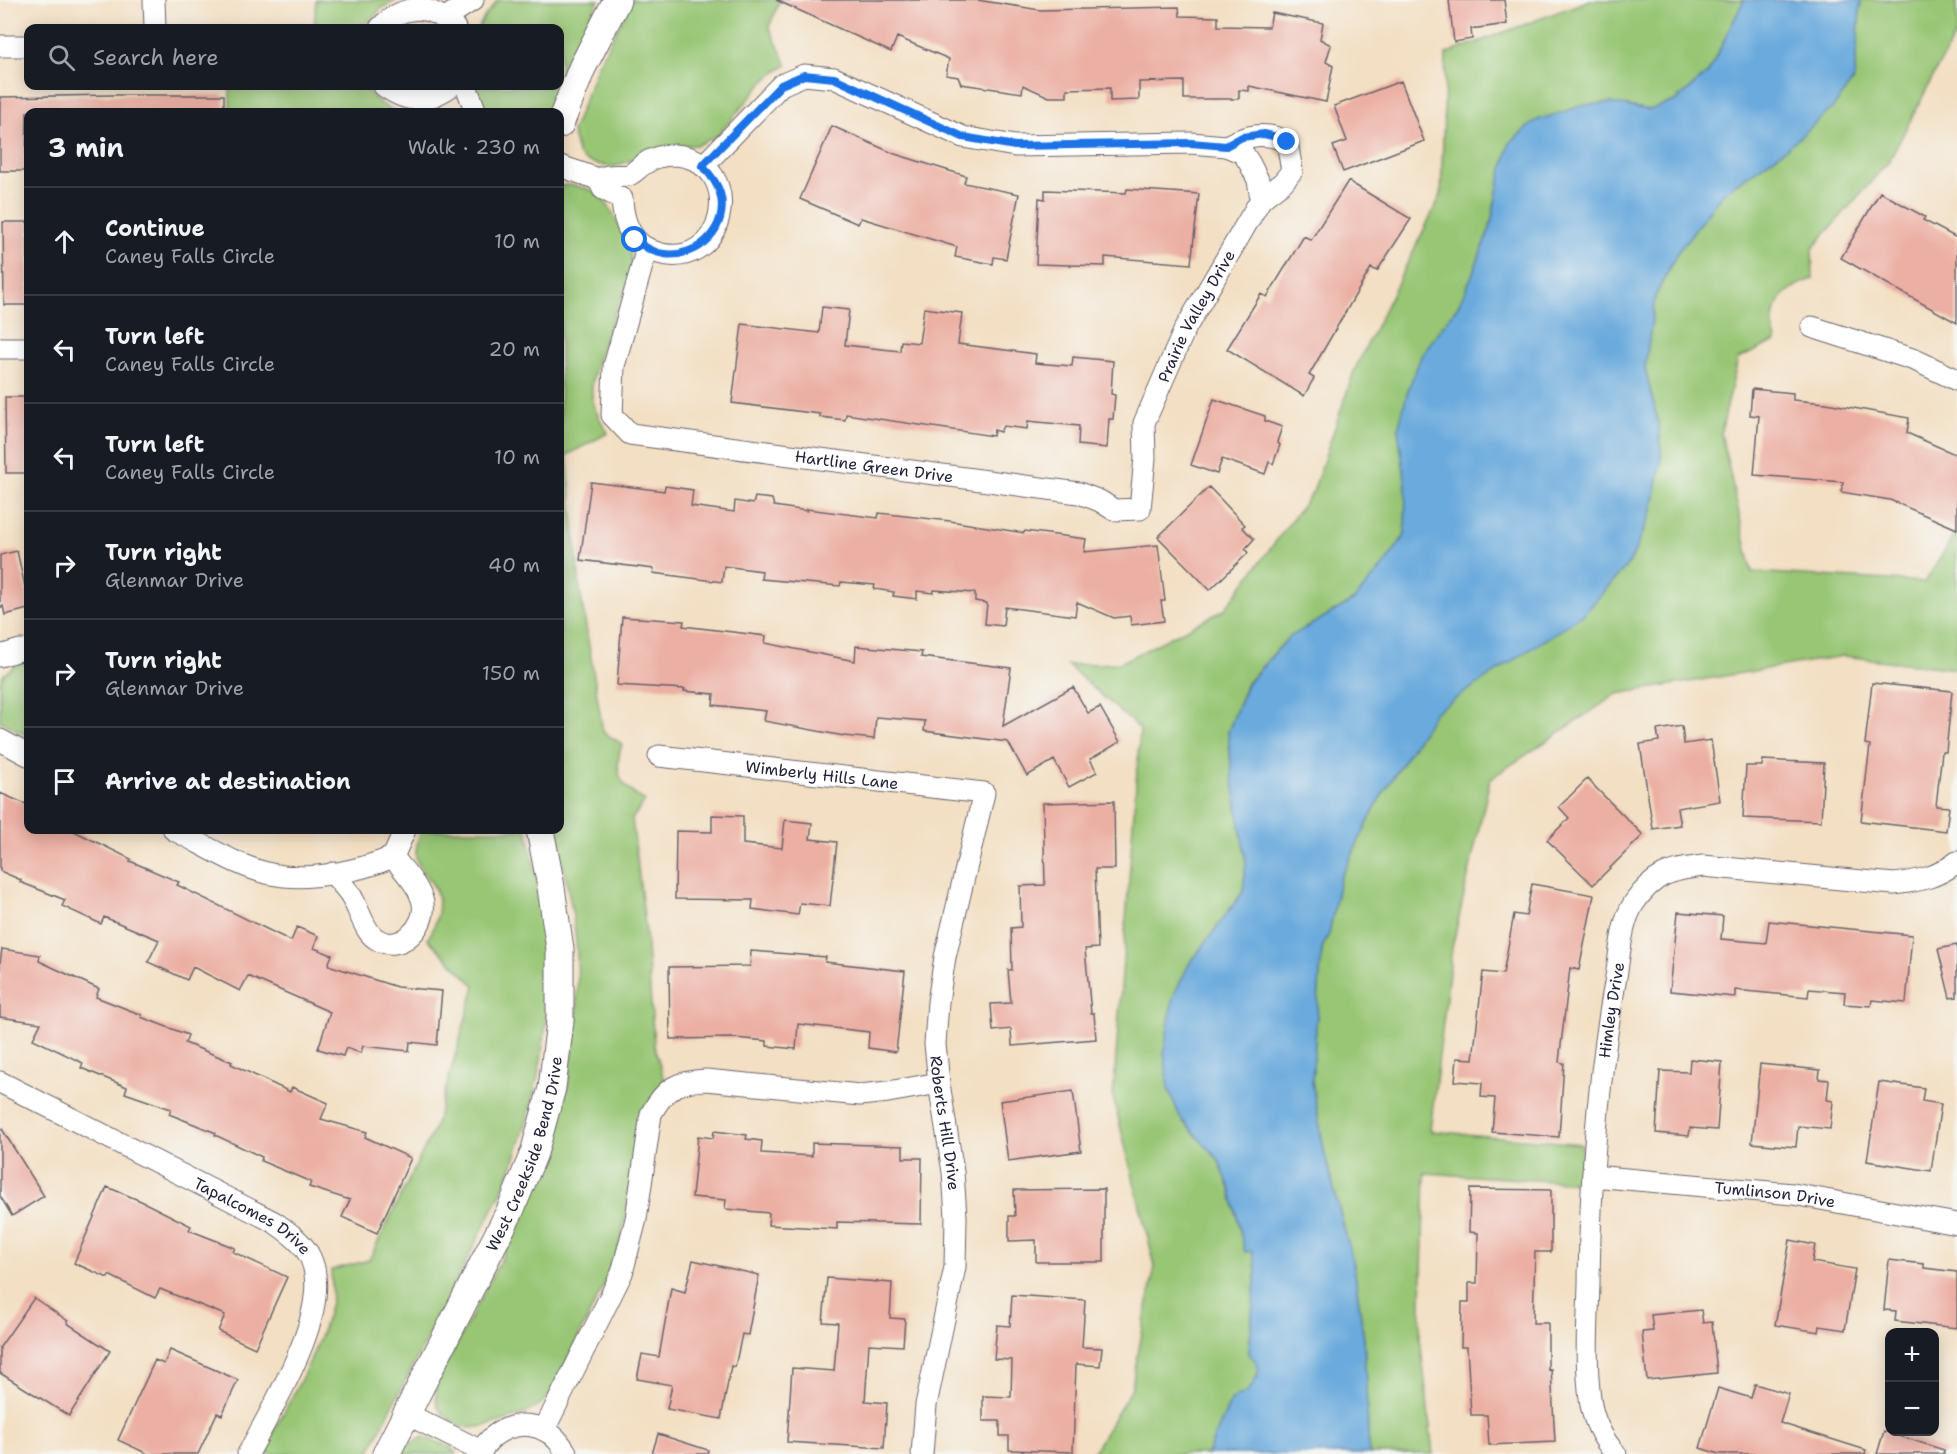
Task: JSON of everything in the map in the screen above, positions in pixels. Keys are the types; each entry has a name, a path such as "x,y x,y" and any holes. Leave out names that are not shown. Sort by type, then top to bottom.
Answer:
{"street":[{"path":"154,0 155,24"},
{"path":"385,24 397,14 420,9 430,11 450,23 473,0"},
{"path":"564,114 582,68 617,0"},
{"path":"0,46 24,46"},
{"path":"702,166 781,85 804,75 834,78 963,137 1015,146 1191,143 1226,146 1243,153 1258,180 1261,199"},
{"path":"389,90 396,95 435,108"},
{"path":"412,99 436,96 445,90"},
{"path":"468,90 474,108"},
{"name":"Prairie Valley Drive","path":"1140,509 1145,458 1144,423 1185,329 1261,199 1283,182 1292,171 1287,142 1277,137 1264,134 1242,137 1226,146"},
{"path":"564,167 598,179 609,174 630,174 645,163 659,157 674,155 689,158 702,166 714,178 721,193 722,210 717,226 708,240 695,250 679,255 662,254 646,248 635,240 627,228 622,214 622,199 603,189 598,179"},
{"name":"Hartline Green Drive","path":"646,248 614,366 612,414 630,434 1079,493 1100,501 1114,510 1140,509"},
{"path":"1812,327 1915,360 1957,380"},
{"path":"0,348 24,348"},
{"path":"0,656 24,650"},
{"path":"0,740 24,753"},
{"name":"Wimberly Hills Lane","path":"658,756 984,794"},
{"name":"Roberts Hill Drive","path":"922,1454 926,1405 955,1267 956,1217 953,1172 935,1044 938,1002 945,957 984,794"},
{"path":"182,834 249,867 271,874 297,877 370,866 393,857 403,834"},
{"name":"West Creekside Bend Drive","path":"386,1454 510,1211 534,1153 552,1088 560,1021 561,949 541,834"},
{"path":"333,873 350,894 374,938 387,943 400,941 411,936 418,927 423,905 420,895 393,857"},
{"name":"Himley Drive","path":"1616,1454 1609,1447 1596,1424 1590,1398 1588,1314 1593,1176 1606,1041 1625,928 1633,904 1650,884 1672,870 1703,866 1894,885 1923,880 1942,872 1957,861"},
{"path":"544,1430 622,1273 636,1219 651,1114 666,1092 688,1080 860,1095 939,1083"},
{"name":"Tapalcomes Drive","path":"0,1082 274,1222 296,1238 310,1256 316,1276 313,1316 296,1360 248,1454"},
{"name":"Tumlinson Drive","path":"1593,1176 1792,1194 1957,1224"},
{"path":"407,1413 481,1452 493,1436 508,1427 526,1425 544,1430 559,1441 567,1454"}],"green space":[{"path":"316,0 397,0 382,8 371,20 364,24 314,24"},
{"path":"498,0 599,0 564,72 564,24 480,24"},
{"path":"632,0 780,0 769,27 787,65 767,78 717,136 697,145 666,147 613,167 585,160 578,154 572,132 598,65"},
{"path":"1590,0 1744,0 1708,73 1675,101 1649,110 1610,103 1499,182 1490,228 1471,278 1458,306 1422,354 1406,486 1405,535 1384,565 1354,600 1288,638 1247,683 1228,732 1232,775 1246,862 1243,892 1188,966 1181,1119 1218,1159 1231,1191 1245,1252 1252,1250 1256,1269 1249,1354 1258,1362 1260,1368 1254,1383 1246,1394 1231,1401 1207,1454 1092,1454 1131,1390 1155,1266 1113,1097 1140,729 1067,665 1120,663 1224,610 1313,492 1354,371 1441,195 1446,54"},
{"path":"1861,0 1957,0 1957,31 1889,161 1812,249 1813,279 1792,288 1779,301 1773,319 1776,341 1738,359 1721,433 1752,572 1925,582 1957,531 1957,669 1843,656 1617,694 1490,779 1452,948 1430,1131 1582,1144 1581,1183 1425,1173 1420,1337 1433,1454 1369,1454 1364,1339 1354,1266 1324,1151 1312,1081 1322,948 1329,934 1340,879 1380,798 1435,712 1497,669 1652,511 1662,458 1658,422 1645,368 1655,297 1677,253 1722,194 1787,148 1854,79"},
{"path":"230,90 366,90 387,108 230,108"},
{"path":"475,90 555,90 549,108 482,108"},
{"path":"564,186 587,189 606,202 625,239 632,262 631,276 600,352 592,383 594,405 608,433 567,455 580,590 603,732 622,744 618,763 620,778 629,790 645,801 632,819 646,933 654,1045 666,1087 643,1117 622,1236 610,1273 549,1396 537,1407 520,1415 489,1425 470,1428 457,1424 437,1405 438,1380 518,1225 546,1162 557,1130 567,1087 576,1021 578,977 576,939 569,892 556,834 564,834"},
{"path":"18,663 24,663 24,734 0,721 0,681 4,674"},
{"path":"420,834 528,834 543,914 548,965 543,1048 532,1103 506,1183 368,1454 262,1454 319,1340 331,1302 331,1270 369,1260 435,1127 475,986 428,939 439,906 433,885 417,861"},
{"path":"424,1437 450,1447 456,1454 400,1454 403,1447"}],"water":[{"path":"1744,0 1861,0 1854,79 1833,108 1787,148 1722,194 1677,253 1655,297 1645,368 1658,422 1662,458 1652,511 1630,562 1584,614 1435,712 1380,798 1340,879 1329,934 1322,948 1312,1081 1324,1151 1354,1266 1364,1339 1369,1454 1207,1454 1231,1401 1238,1395 1246,1394 1258,1374 1257,1364 1249,1354 1256,1269 1252,1251 1245,1252 1231,1191 1218,1159 1181,1119 1168,1088 1164,1051 1173,997 1188,966 1243,892 1246,862 1232,775 1228,732 1247,684 1288,638 1354,600 1384,565 1405,535 1406,486 1398,429 1408,390 1422,354 1458,306 1471,278 1490,228 1510,143 1535,121 1584,105 1610,103 1649,110 1675,101 1708,73"}],"building":[{"path":"776,0 977,0 1040,10 1179,7 1180,16 1218,17 1218,26 1269,27 1272,13 1323,23 1320,39 1331,45 1326,62 1333,66 1326,102 1249,86 1249,91 1239,90 1239,99 1184,99 1184,81 1139,82 1139,100 1110,101 1110,88 1067,89 1067,97 1049,97 1023,85 1022,93 961,84 958,77 946,75 949,59 897,37 891,52"},
{"path":"1449,0 1504,0 1507,24 1471,29 1472,39 1454,42"},
{"path":"1401,81 1424,141 1343,172 1333,146 1347,141 1334,106"},
{"path":"224,95 224,108 24,108 24,171 0,171 0,97"},
{"path":"832,126 895,154 966,176 964,183 1019,194 1006,259 994,257 993,264 955,257 957,247 861,218 858,224 800,199"},
{"path":"1348,181 1411,219 1377,271 1371,268 1309,375 1314,378 1304,396 1227,349 1261,294 1267,297 1304,236 1311,240"},
{"path":"1127,189 1199,194 1191,264 1105,257 1105,266 1036,264 1039,198 1045,199 1045,190 1126,193"},
{"path":"1880,192 1925,217 1923,220 1957,238 1957,323 1841,258"},
{"path":"3,222 24,222 24,305 4,305"},
{"path":"822,307 849,310 845,345 900,351 901,341 919,343 924,308 962,313 958,344 1036,354 1035,363 1072,366 1073,357 1113,361 1111,394 1115,395 1113,419 1109,419 1107,448 1078,445 1079,426 1028,421 1027,429 1003,426 1000,432 994,430 993,436 846,414 845,420 820,417 820,414 732,403 742,324 819,333"},
{"path":"1752,389 1793,393 1793,400 1826,403 1909,418 1907,433 1957,455 1957,529 1890,500 1841,492 1843,482 1754,475 1759,416 1750,415"},
{"path":"5,397 24,397 24,473 6,473"},
{"path":"1214,399 1265,416 1265,421 1282,427 1277,442 1280,445 1273,464 1269,462 1265,474 1222,459 1217,474 1191,465"},
{"path":"591,482 664,491 665,486 693,490 691,506 734,512 735,501 753,504 755,497 772,499 774,506 807,511 807,509 878,518 879,513 1086,539 1084,552 1158,545 1165,601 1161,601 1164,621 1131,625 1130,616 1114,618 1077,602 1075,616 1005,607 1003,626 985,624 987,603 975,601 975,593 917,591 917,599 893,596 894,592 874,589 875,585 841,582 840,586 761,579 762,571 724,566 722,582 653,573 654,569 580,560"},
{"path":"1209,487 1245,525 1242,527 1254,539 1245,549 1248,553 1210,590 1158,537"},
{"path":"17,551 24,582 24,610 5,615 3,606 0,607 0,555"},
{"path":"622,617 684,621 683,626 766,636 765,643 855,661 856,646 922,652 921,657 1011,668 1003,726 1073,687 1088,713 1100,707 1120,742 1090,759 1097,772 1069,787 1054,760 1027,776 1008,742 924,731 925,721 876,717 874,739 844,736 764,721 766,711 713,705 714,694 684,691 685,689 617,685"},
{"path":"1872,683 1952,691 1946,752 1942,752 1936,806 1949,807 1946,831 1861,821 1870,745 1865,744"},
{"path":"1682,726 1684,744 1711,740 1720,801 1677,808 1680,825 1653,829 1640,744 1659,741 1657,730"},
{"path":"1763,760 1824,763 1821,821 1743,818 1746,766 1762,766"},
{"path":"1587,779 1643,835 1593,885 1547,840 1569,818 1559,807"},
{"path":"0,793 24,803 24,834 80,834 131,859 130,861 179,882 177,885 291,941 297,927 318,936 314,948 332,955 328,965 397,987 442,991 437,1045 410,1042 409,1051 363,1046 361,1053 346,1048 343,1056 318,1049 330,1012 248,976 240,991 193,967 187,980 148,962 159,940 104,917 101,924 62,906 65,900 20,882 21,880 0,871"},
{"path":"1114,801 1115,869 1095,869 1098,948 1085,949 1091,1013 1094,1013 1096,1039 1012,1046 1011,1029 993,1031 991,1004 1011,1003 1008,970 1012,970 1011,928 1021,927 1020,886 1045,885 1043,803"},
{"path":"712,815 743,816 743,844 782,848 785,820 812,823 810,839 837,842 830,906 800,903 798,915 752,909 753,900 675,899 676,831 712,832"},
{"path":"1532,884 1594,895 1579,970 1570,968 1559,1062 1564,1063 1559,1137 1492,1132 1495,1098 1481,1097 1482,1083 1455,1081 1457,1058 1473,1059 1483,972 1503,974 1514,914 1526,916"},
{"path":"1678,912 1723,916 1721,939 1766,943 1769,921 1912,935 1906,1003 1872,1000 1871,1006 1844,1004 1845,992 1809,989 1808,997 1735,990 1735,997 1670,991"},
{"path":"1957,945 1957,997 1950,998 1938,949"},
{"path":"2,949 40,955 39,961 99,989 96,997 188,1035 185,1043 232,1062 231,1064 290,1092 292,1087 328,1103 321,1119 367,1132 365,1137 411,1158 377,1233 342,1217 350,1200 309,1187 311,1182 261,1161 262,1157 215,1135 216,1133 169,1114 171,1109 125,1093 127,1087 81,1068 83,1063 33,1039 41,1023 0,1017"},
{"path":"751,951 826,957 825,962 905,971 896,1052 868,1048 869,1032 798,1024 796,1049 767,1046 767,1041 734,1038 670,1039 669,967 750,966"},
{"path":"1690,1059 1722,1062 1717,1130 1690,1128 1689,1136 1656,1133 1660,1071 1689,1072"},
{"path":"1760,1064 1820,1070 1819,1079 1829,1080 1827,1100 1833,1101 1830,1129 1798,1126 1796,1147 1752,1143"},
{"path":"1879,1082 1924,1088 1922,1101 1941,1104 1931,1171 1867,1161"},
{"path":"1073,1091 1081,1151 1008,1161 1000,1101"},
{"path":"0,1126 44,1196 12,1216 0,1196"},
{"path":"714,1131 747,1135 746,1139 762,1141 761,1153 812,1156 812,1143 903,1146 903,1158 922,1158 921,1224 837,1222 837,1229 768,1225 769,1213 725,1209 726,1200 692,1197 698,1136 713,1138"},
{"path":"107,1187 191,1226 189,1230 235,1248 233,1252 287,1277 255,1348 218,1331 225,1315 160,1289 155,1298 109,1275 108,1278 74,1263"},
{"path":"1104,1189 1104,1262 1036,1262 1036,1240 1009,1241 1009,1216 1015,1216 1014,1190"},
{"path":"1470,1189 1551,1190 1551,1252 1535,1252 1533,1323 1548,1323 1548,1370 1551,1369 1555,1442 1489,1445 1487,1415 1471,1415 1467,1347 1461,1347 1462,1302 1469,1302 1469,1283 1477,1283 1478,1233 1469,1232"},
{"path":"1790,1240 1815,1245 1812,1262 1855,1269 1845,1330 1820,1326 1819,1332 1775,1325"},
{"path":"693,1260 759,1275 748,1335 742,1334 735,1367 731,1366 721,1419 667,1409 672,1385 637,1379 642,1354 659,1357 671,1288 685,1292"},
{"path":"1889,1260 1924,1264 1924,1268 1957,1272 1957,1328 1895,1321 1896,1311 1884,1310"},
{"path":"827,1278 892,1283 890,1318 905,1319 903,1346 869,1344 865,1401 887,1403 884,1448 787,1442 792,1368 834,1371 838,1323 823,1322"},
{"path":"1012,1295 1085,1300 1082,1347 1102,1348 1100,1366 1076,1364 1073,1452 1009,1450 1009,1436 1000,1436 1000,1421 983,1421 983,1396 1011,1397 1012,1360 994,1359 997,1325 1010,1326"},
{"path":"34,1298 110,1351 69,1416 0,1373 0,1347"},
{"path":"1701,1310 1703,1323 1712,1322 1717,1373 1647,1380 1642,1332 1653,1331 1651,1315"},
{"path":"170,1350 238,1380 222,1415 217,1413 198,1454 148,1454 118,1440 155,1360 164,1364"},
{"path":"1755,1384 1789,1394 1780,1423 1866,1450 1865,1454 1719,1454 1700,1448 1718,1388 1751,1398"},
{"path":"1884,1431 1885,1436 1900,1436 1944,1450 1944,1454 1877,1454"},
{"path":"658,1434 708,1450 707,1454 652,1454"}],"route":[{"path":"635,240 646,248 662,254 679,255 695,250 708,240 717,226 722,210 721,193 714,178 702,166 781,85 804,75 834,78 963,137 1015,146 1191,143 1226,146 1242,137 1264,134 1287,142"}]}
